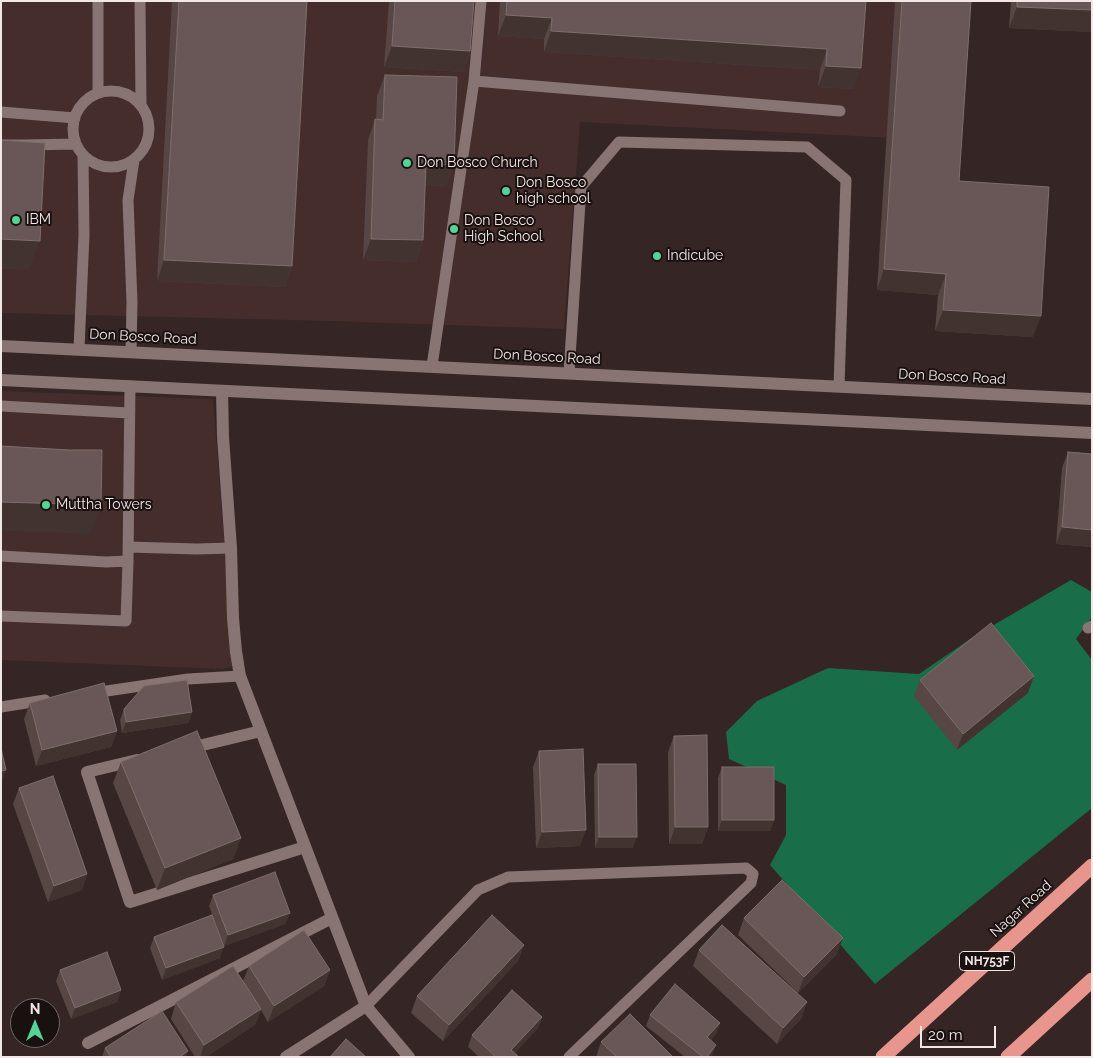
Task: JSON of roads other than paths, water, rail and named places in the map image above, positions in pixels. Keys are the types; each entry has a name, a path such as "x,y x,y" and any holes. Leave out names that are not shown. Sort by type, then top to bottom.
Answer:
{"highway":[{"name":"Nagar Road","path":"883,1057 1092,866"},
{"path":"1008,1057 1092,980"}],"main road":[{"name":"Don Bosco Road","path":"1,346 1092,399"},
{"path":"1,380 1092,433"},
{"path":"222,391 233,618 240,676 366,1006 409,1057"},
{"path":"170,752 261,731"},
{"path":"152,757 87,772 130,902 305,847"},
{"path":"88,1043 332,918"},
{"path":"286,1057 366,1006"}],"lane":[{"path":"98,1 98,93"},
{"path":"140,1 141,104"},
{"path":"432,366 474,81 481,1"},
{"path":"474,81 840,111"},
{"path":"118,91 131,96 141,104 148,116 149,136 143,150 134,160 118,166 105,166 92,162 83,155 76,144 73,131 78,110 86,100 98,93 118,91"},
{"path":"1,112 75,118"},
{"path":"569,373 581,187 619,142 807,147 846,180 839,386"},
{"path":"1,145 76,144"},
{"path":"80,349 84,235 83,155"},
{"path":"131,352 132,302 128,200 134,160"},
{"path":"1,616 126,620 130,386"},
{"path":"1,406 129,413"},
{"path":"128,547 231,548"},
{"path":"1,556 106,562 128,561"},
{"path":"80,695 188,679 240,676"},
{"path":"1,707 60,698"},
{"path":"366,1006 478,890 508,877 746,868 753,874 751,883 569,1057"}],"place":[{"name":"Don Bosco Church","path":"407,163"},
{"name":"Don Bosco high school","path":"506,191"},
{"name":"IBM","path":"16,220"},
{"name":"Don Bosco High School","path":"454,229"},
{"name":"Indicube","path":"657,256"},
{"name":"Muttha Towers","path":"46,505"}]}
